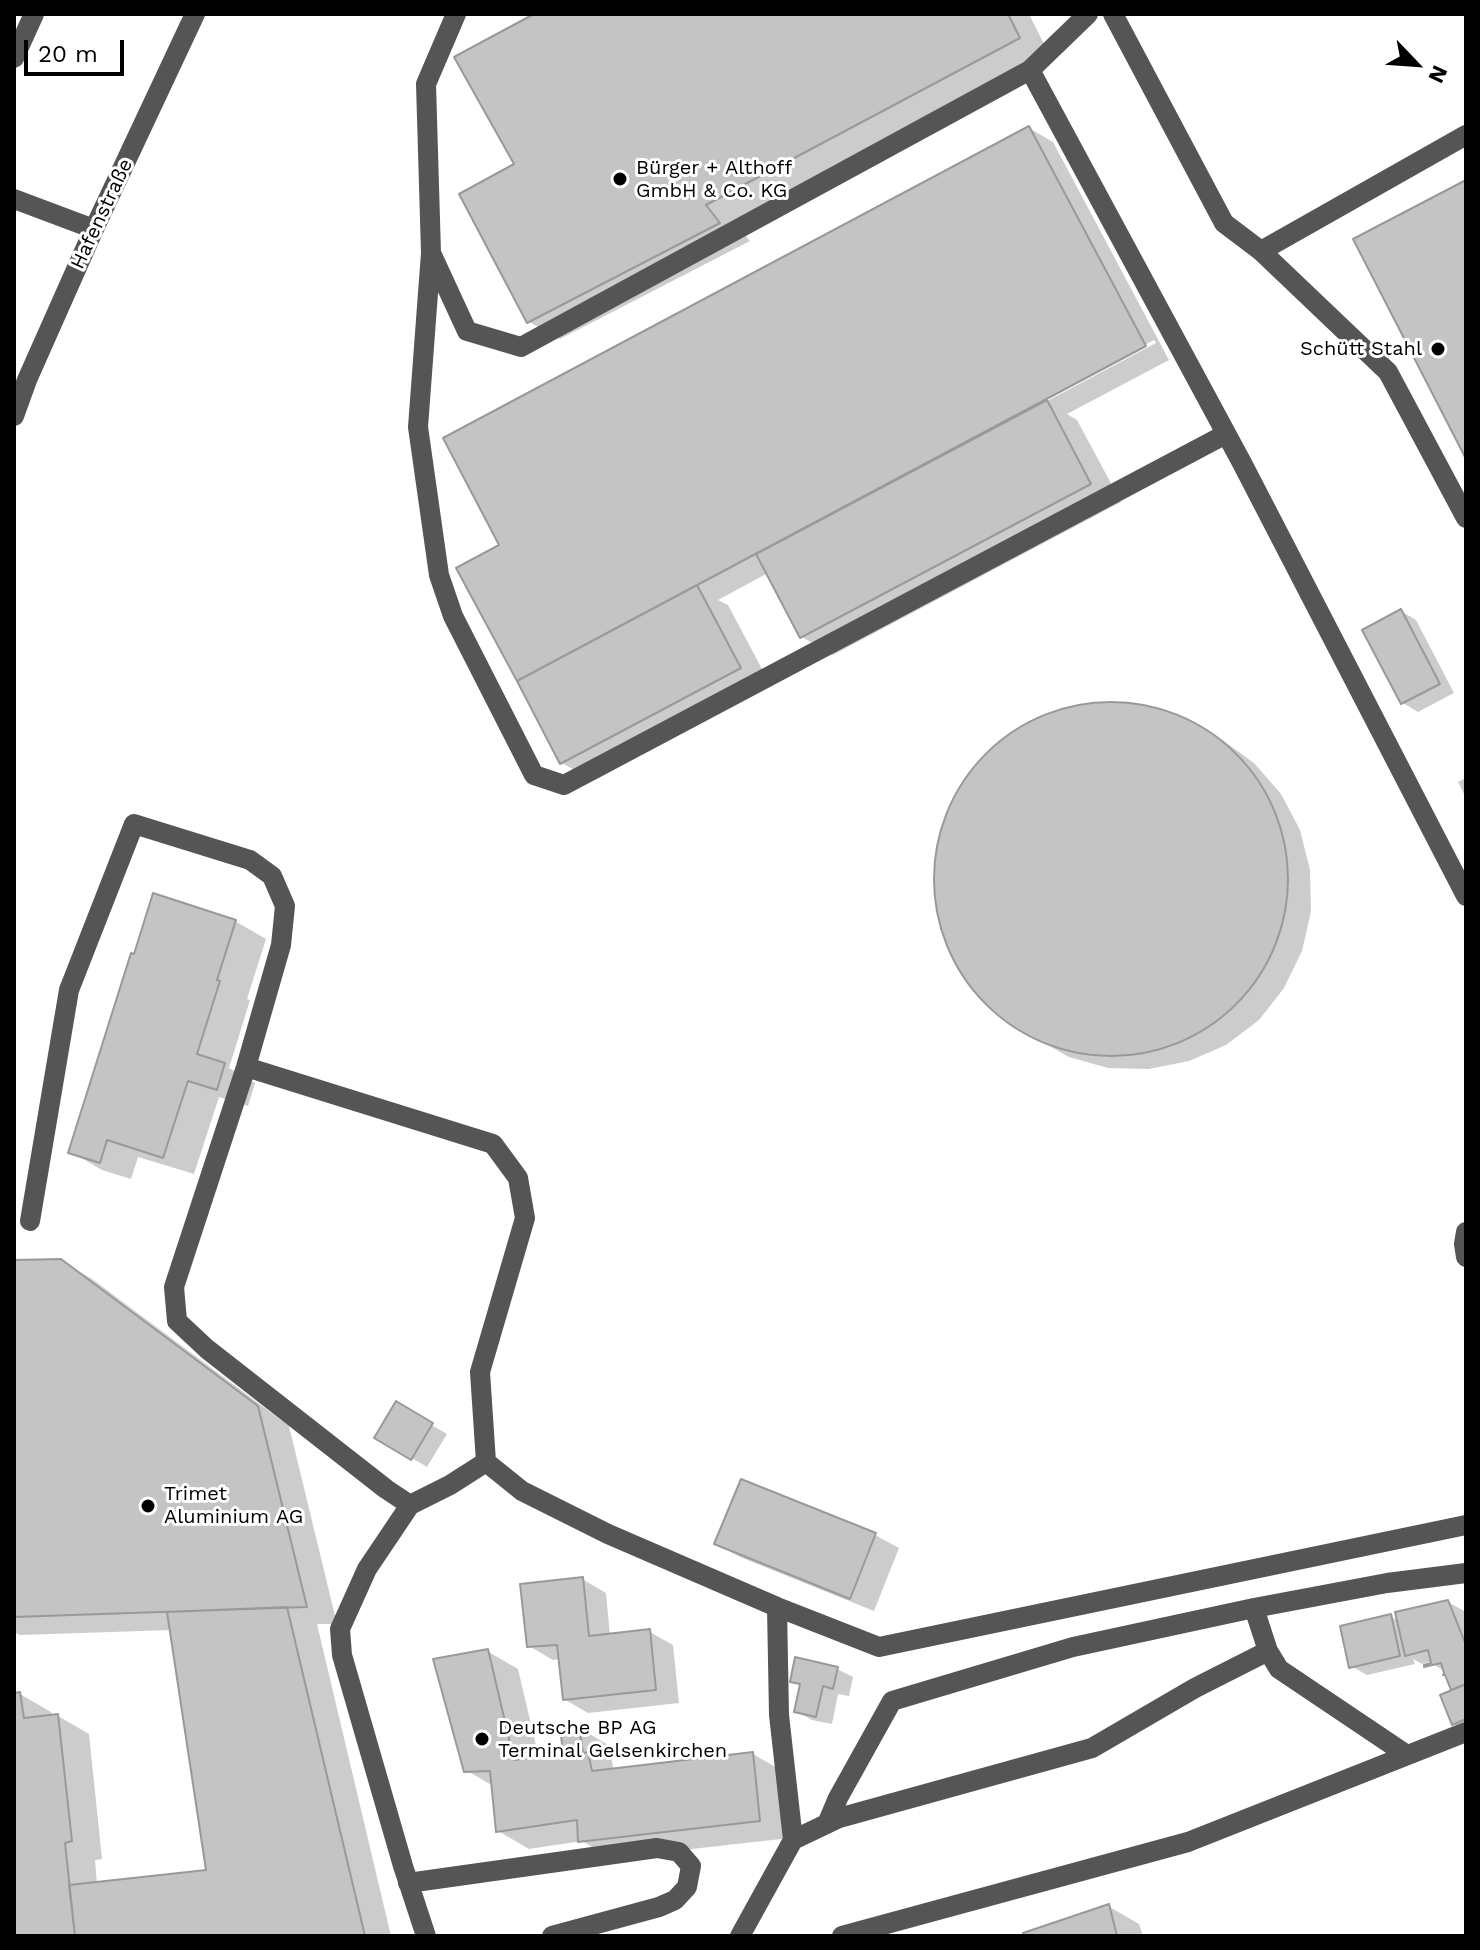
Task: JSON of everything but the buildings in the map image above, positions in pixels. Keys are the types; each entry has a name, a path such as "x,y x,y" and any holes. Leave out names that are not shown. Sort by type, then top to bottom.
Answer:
{"street":[{"path":"14,58 34,14"},
{"name":"Hafenstraße","path":"14,416 94,229 195,14"},
{"path":"456,14 426,84 431,253 418,427 439,575 453,616 534,775 564,785 1226,434"},
{"path":"431,253 467,331 521,347 1030,70 1088,14"},
{"path":"1113,14 1224,223 1261,251 1388,372 1466,518"},
{"path":"1030,70 1226,434 1466,896"},
{"path":"1261,251 1466,135"},
{"path":"14,199 94,229"},
{"path":"30,1221 69,990 134,824 250,860 272,876 285,906 281,945 246,1067 174,1287 177,1321 207,1349 410,1505"},
{"path":"246,1067 493,1144 518,1178 525,1218 480,1372 486,1462 522,1491 608,1534 879,1647 1466,1525"},
{"path":"1466,1232 1466,1257"},
{"path":"426,1936 342,1655 340,1629 367,1569 410,1505 486,1462"},
{"path":"827,1824 838,1798 892,1701 1073,1647 1254,1608 1387,1583 1466,1573"},
{"path":"740,1936 793,1840 779,1715 777,1607"},
{"path":"1254,1608 1268,1651 1279,1669 1407,1755"},
{"path":"793,1840 839,1818 1092,1748 1195,1688 1268,1651"},
{"path":"842,1936 1188,1842 1466,1732"},
{"path":"408,1883 657,1848 679,1852 691,1866 687,1887 675,1900 552,1936"}],"place":[{"name":"Bürger + Althoff GmbH & Co. KG","path":"620,179"},
{"name":"Schütt Stahl","path":"1438,349"},
{"name":"Trimet Aluminium AG","path":"148,1506"},
{"name":"Deutsche BP AG Terminal Gelsenkirchen","path":"482,1739"}]}
